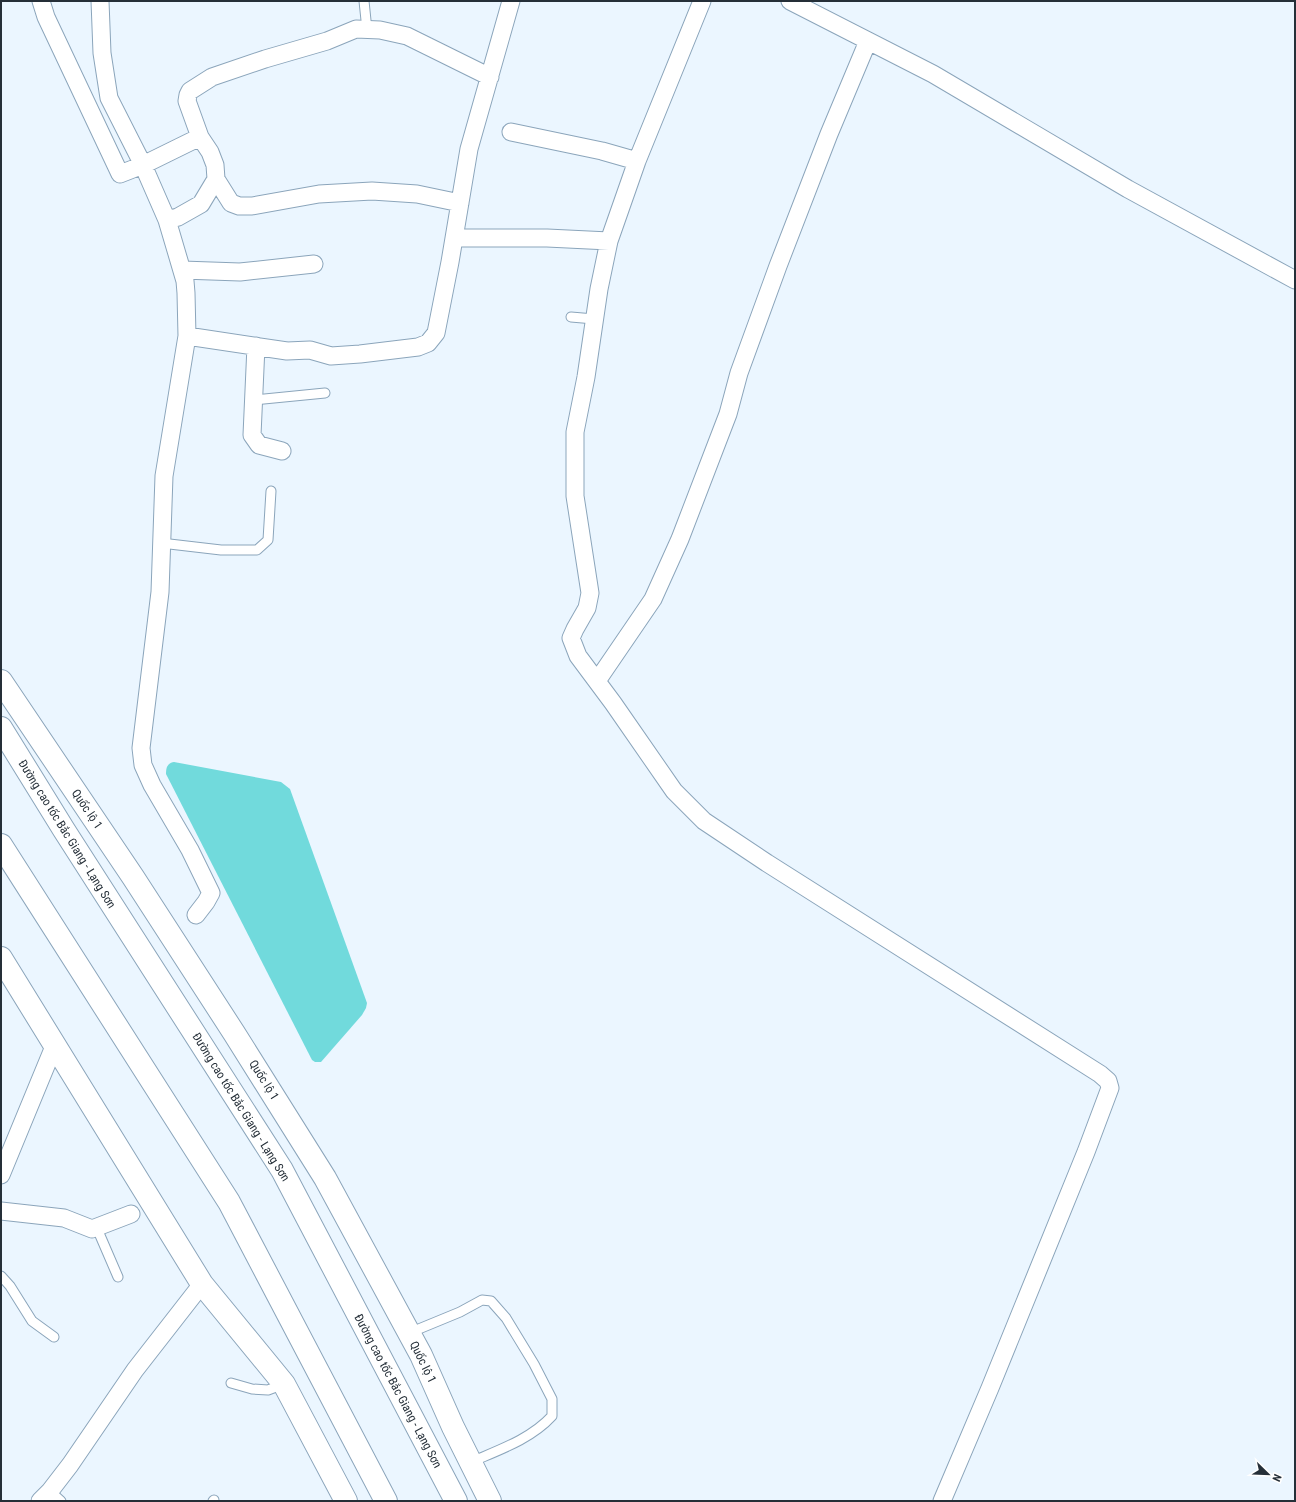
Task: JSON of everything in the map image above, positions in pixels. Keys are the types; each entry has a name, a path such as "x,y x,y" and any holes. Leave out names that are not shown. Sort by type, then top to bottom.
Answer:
{"main road":[{"name":"Quốc lộ 1","path":"1,681 141,890 234,1033 325,1178 421,1355 490,1501"},
{"name":"Đường cao tốc Bắc Giang - Lạng Sơn","path":"1,728 68,836 282,1170 456,1501"},
{"path":"1,845 229,1202 386,1501"},
{"path":"1,958 202,1284 284,1384 346,1501"}],"street":[{"path":"41,1 46,17 120,174 144,165 200,137"},
{"path":"100,1 102,53 109,98 144,165 167,220 182,270 186,293 187,336 164,476 160,592 140,748 143,766 152,785 190,850 211,893 196,914"},
{"path":"187,336 287,351 310,350 331,356 418,347 428,343 436,333 469,149 511,1"},
{"path":"702,1 637,161 609,241 599,289 586,377 575,432 575,496 590,593 587,608 571,638 578,656 613,703 674,791 704,821 1100,1074 1108,1081 1110,1088 1086,1152 990,1388 942,1501"},
{"path":"790,1 933,74 1128,189 1295,280"},
{"path":"460,204 416,194 372,191 319,194 252,206 239,206 231,203 216,179 215,165 210,152 200,137 187,101 188,95 190,91 212,77 265,59 327,41 356,29 380,30 407,36 490,77"},
{"path":"597,681 653,599 680,539 728,414 739,373 776,273 829,134 868,41"},
{"path":"511,132 602,151 637,161"},
{"path":"167,220 178,217 201,204 216,179"},
{"path":"454,238 547,238 609,241"},
{"path":"182,270 240,272 314,264"},
{"path":"256,346 252,435 259,445 282,451"},
{"path":"1,1176 55,1044"},
{"path":"1,1211 64,1218 92,1229 131,1214"},
{"path":"50,1498 135,1370 202,1284"}],"lane":[{"path":"364,1 367,30"},
{"path":"571,317 594,319"},
{"path":"253,400 325,393"},
{"path":"161,543 221,550 258,550 268,540 271,491"},
{"path":"92,1229 99,1233 118,1277"},
{"path":"1,1276 10,1286 32,1320 54,1337"},
{"path":"409,1333 460,1312 482,1300 491,1301 506,1318 534,1364 552,1399 552,1416 543,1427 514,1443 471,1462"},
{"path":"231,1383 252,1389 268,1390 284,1384"}],"water":[{"path":"174,762 281,782 290,789 367,1003 362,1015 321,1062 315,1062 312,1060 166,774 167,766"}]}
